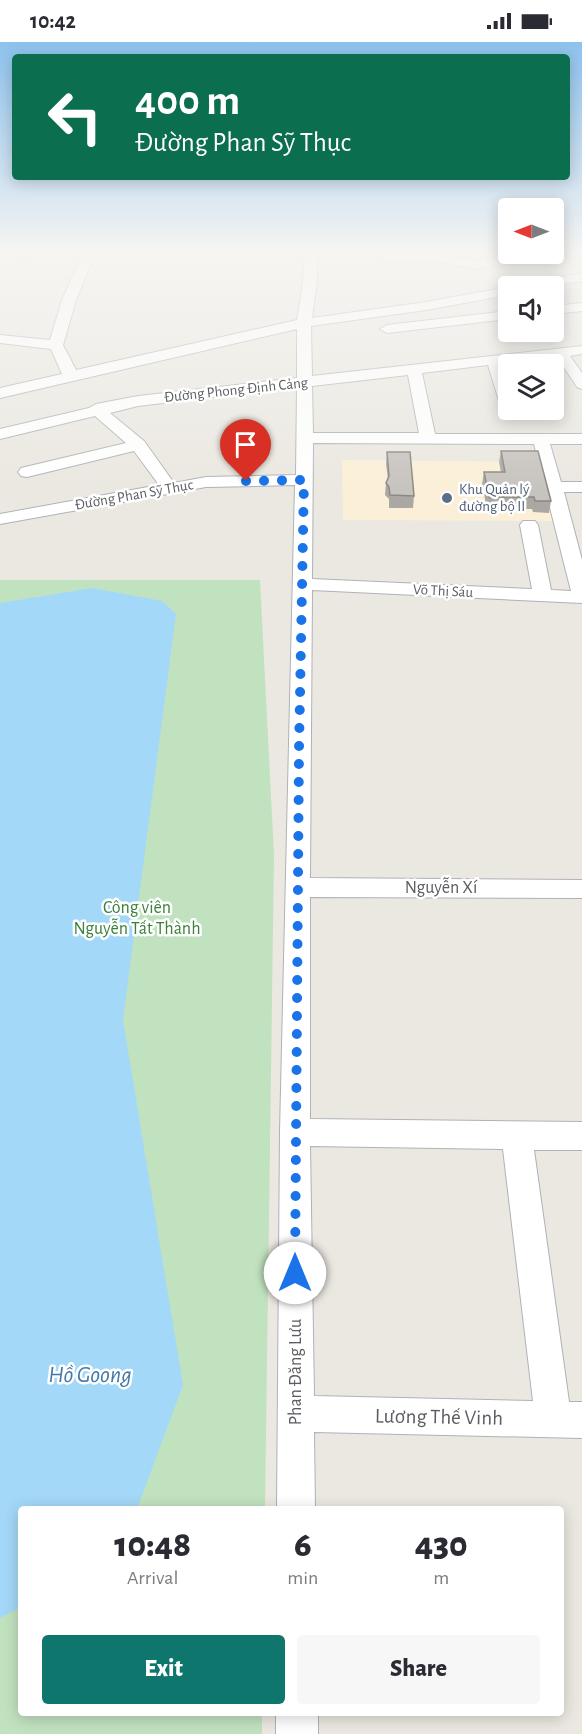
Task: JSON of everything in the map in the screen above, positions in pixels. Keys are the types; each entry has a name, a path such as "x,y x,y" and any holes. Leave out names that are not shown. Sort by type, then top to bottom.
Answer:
{"street":[{"path":"60,331 56,345 71,376"},
{"path":"0,393 269,331"},
{"name":"Phan Đăng Lưu","path":"296,1506 295,1132 299,750 306,438 303,383 304,331"},
{"path":"0,339 56,345"},
{"name":"Đường Phong Định Cảng","path":"0,434 96,409 179,395 303,383 582,350"},
{"path":"561,353 582,384"},
{"path":"494,359 498,372"},
{"path":"414,369 428,439"},
{"path":"96,409 138,445 170,489"},
{"path":"513,420 520,439"},
{"path":"306,438 582,439"},
{"path":"541,439 553,487 575,540 582,597"},
{"path":"27,472 138,445"},
{"name":"Đường Phan Sỹ Thục","path":"0,519 206,482 304,480"},
{"path":"553,487 582,488"},
{"path":"528,525 543,596"},
{"name":"Võ Thị Sáu","path":"304,584 582,597"},
{"name":"Nguyễn Xí","path":"299,888 582,889"},
{"path":"295,1132 582,1136"},
{"path":"517,1136 568,1420"},
{"name":"Lương Thế Vinh","path":"296,1414 568,1420"},
{"path":"297,1716 297,1734"}],"shaded area":[{"name":"Khu Quản lý đường bộ II","path":"342,460 542,462 558,521 343,520"}],"green space":[{"name":"Công viên Nguyễn Tất Thành","path":"0,580 260,580 274,855 265,1506 18,1506 18,1716 262,1716 262,1734 0,1734"}],"water":[{"name":"Hồ Goong","path":"92,588 162,601 176,614 123,1020 183,1385 138,1506 18,1506 18,1609 0,1618 0,603"}],"building":[{"path":"501,451 538,451 551,501 535,501 534,497 489,497 484,472 505,472"},
{"path":"387,452 410,452 414,496 390,495 386,483 389,476"}],"place":[{"name":"Khu Quản lý đường bộ II","path":"447,498"}],"route":[{"path":"246,481 304,480 304,584 299,750 295,1273"}]}
